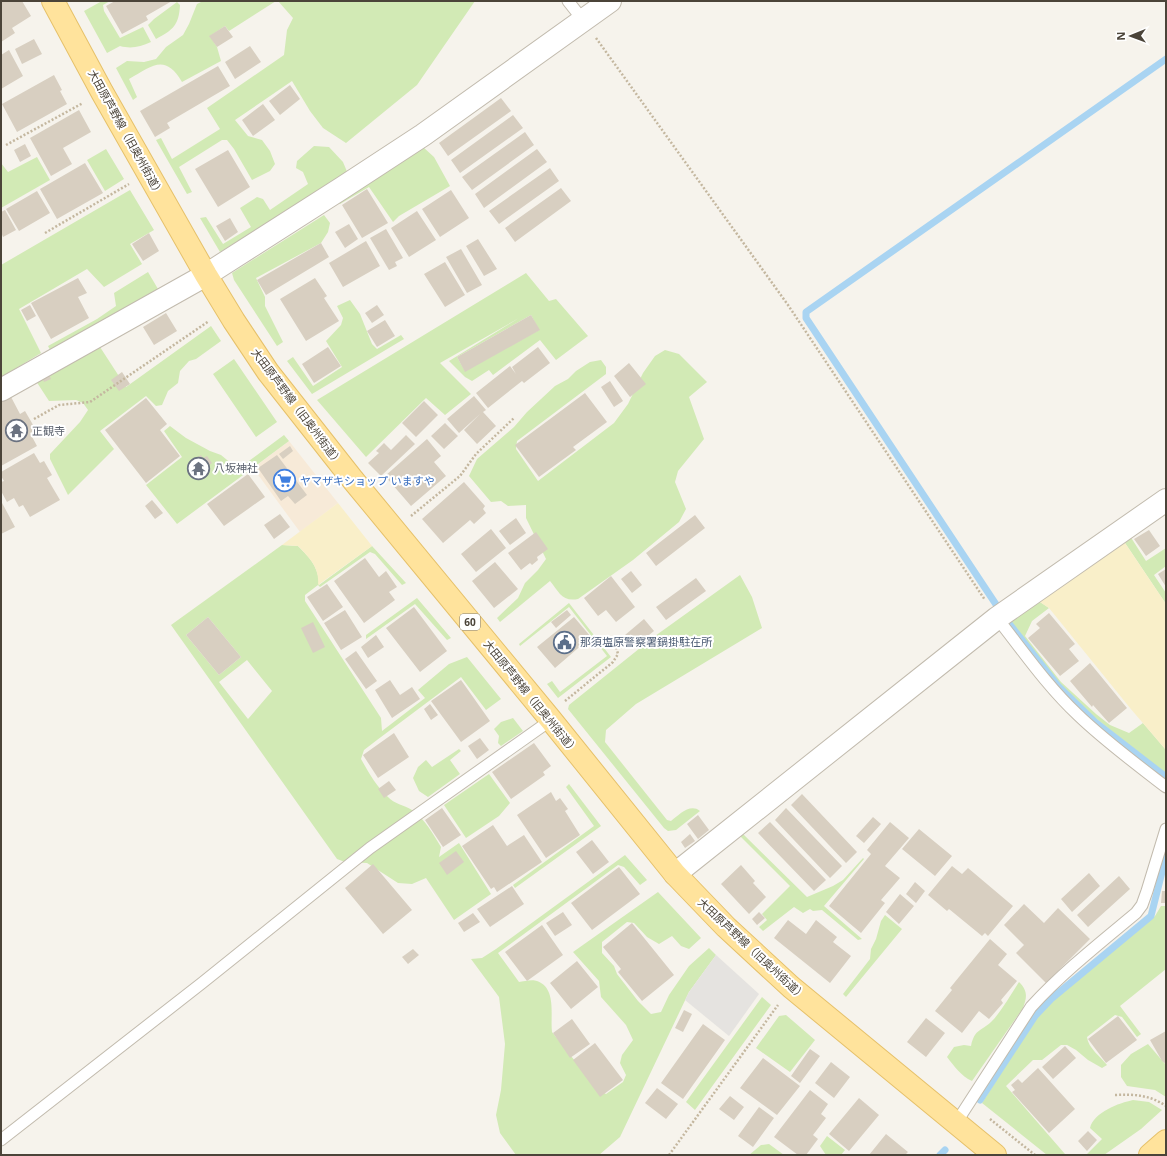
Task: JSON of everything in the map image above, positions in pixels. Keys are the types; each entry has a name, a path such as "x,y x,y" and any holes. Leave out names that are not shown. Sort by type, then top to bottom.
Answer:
{"main road":[{"name":"大田原芦野線（旧奥州街道）","path":"53,1 102,92 206,275 268,372 319,438 549,718 674,874 726,927 791,987 995,1155"},
{"path":"1150,1155 1166,1141"}],"street":[{"path":"1,390 206,275 424,135 610,1"},
{"path":"674,874 997,618 1166,500"}],"lane":[{"path":"568,1 582,20"},
{"path":"997,618 1054,690 1078,715 1111,744 1166,787"},
{"path":"1,1140 370,848 549,718"},
{"path":"956,1123 1031,1007 1043,994 1139,909 1147,891 1166,829"}],"path":[{"path":"582,20 788,305 997,618"},
{"path":"6,145 102,92"},
{"path":"45,233 148,173"},
{"path":"34,419 59,405 90,402 214,318"},
{"path":"394,530 460,476 476,454 514,418"},
{"path":"549,718 613,662 618,654 615,643"},
{"path":"669,1155 791,987"},
{"path":"1115,1095 1146,1096 1166,1106"}],"shaded area":[{"path":"289,441 338,503 300,532 253,468"},
{"path":"716,955 759,994 729,1036 685,1000 689,992"}],"green space":[{"path":"102,1 110,1 103,5 104,11 120,38 143,27 151,42 136,47 120,46 107,53 84,11"},
{"path":"203,1 276,1 229,31 225,26 210,36 217,47 221,61 182,82 170,67 164,65 151,67 129,79 137,97 133,100 116,68 127,61 144,62 156,59 166,47 183,35 197,4"},
{"path":"278,1 475,1 417,85 346,143 323,128 310,111 292,81 235,120 248,136 262,140 270,151 275,164 270,171 252,180 234,149 227,140 222,140 179,167 192,192 187,194 156,140 161,138 172,159 220,129 207,108 284,55 287,30 293,18"},
{"path":"177,2 180,5 178,17 174,26 167,33 156,39 148,25"},
{"path":"314,146 329,147 343,162 348,174 220,252 200,218 206,217 223,244 251,227 240,208 257,197 263,199 270,210 308,184 303,172 296,168 297,161"},
{"path":"423,147 434,157 450,186 399,216 393,222 369,187 340,204 338,202"},
{"path":"106,149 124,179 105,191 87,160"},
{"path":"37,157 50,180 1,208 1,163 8,172"},
{"path":"130,190 154,230 130,244 142,264 104,287 87,269 19,309 41,353 10,372 1,381 1,265"},
{"path":"324,215 330,223 328,232 321,243 256,278 265,297 265,306 283,342 277,346 234,280 232,273"},
{"path":"148,272 158,289 50,350 48,346 97,319 116,306 114,293"},
{"path":"526,273 549,301 556,299 588,336 556,360 540,340 493,375 489,370 472,381 465,377 449,361 519,318 440,363 471,394 445,415 426,398 366,457 317,400","holes":["531,315 539,330 465,371 457,357"]},
{"path":"350,300 360,314 372,344 377,349 401,335 404,339 312,394 287,361 293,357 313,386 342,367 326,341 341,325 343,318 337,306"},
{"path":"211,326 221,341 196,359 189,361 180,371 178,383 168,391 162,405 156,406 146,396 100,431 114,449 68,495 50,459 50,454 80,422 88,410 83,403 76,400 49,401 36,381 95,344 100,347 126,387"},
{"path":"665,350 679,354 707,382 689,397 704,439 678,471 675,482 686,509 679,522 633,560 578,599 573,600 564,598 550,581 500,622 497,618 518,598 525,583 538,570 546,559 526,518 526,505 508,506 501,501 491,502 469,476 477,459 514,427 527,412 555,386 568,379 576,371 590,362 601,360 606,367 606,374 517,441 516,449 538,481 614,423 628,404 643,373 655,356"},
{"path":"234,359 277,422 256,437 213,374"},
{"path":"170,426 186,438 210,451 221,455 238,469 284,435 289,441 177,524 146,485 182,457 164,431"},
{"path":"1130,536 1146,561 1166,548 1166,566 1154,575 1166,593 1166,604 1123,540"},
{"path":"282,545 298,546 316,568 319,585 372,546 406,583 402,585 375,554 370,552 320,587 318,585 305,595 305,601 381,718 382,731 425,698 418,690 449,664 467,657 501,699 486,710 461,677 364,750 361,759 373,779 390,799 412,810 425,822 441,847 439,857 459,843 491,894 454,920 426,878 412,884 398,883 367,863 345,862 337,859 171,625","holes":["208,617 241,657 219,675 186,635","247,660 272,691 248,719 219,682"]},
{"path":"740,575 752,597 762,628 636,704 606,730 605,742 667,820 671,821 681,813 692,808 700,811 676,830 668,831 568,709 569,705 655,636"},
{"path":"417,598 451,638 447,640 415,604 366,639 366,635"},
{"path":"1037,600 1049,608 1032,621 1025,636 1061,682 1110,725 1129,733 1143,723 1166,750 1166,774 1094,717 1060,684 1009,620"},
{"path":"569,603 611,657 558,698 547,684 552,681 560,692 607,656 569,607 520,646 519,644"},
{"path":"513,718 523,731 501,746 498,743 499,736 494,729 501,722"},
{"path":"459,749 461,751 450,760 460,774 428,797 419,791 413,778 418,767 426,760 432,767"},
{"path":"489,774 510,803 499,816 466,838 444,805"},
{"path":"569,784 601,826 515,888 513,885 594,826 566,787"},
{"path":"743,834 807,897 843,880 863,858 864,859 824,906 862,939 858,940 822,910 813,911 810,909 803,913 794,907 763,931 759,927 767,920 762,914 790,886 740,836"},
{"path":"625,855 647,880 640,885 624,867 618,865 498,953 519,982 535,980 548,990 551,1003 552,1032 598,1090 606,1094 623,1082 626,1075 620,1063 622,1055 633,1040 626,1025 601,997 599,981 573,952 658,892 701,938 689,949 681,946 672,936 659,944 647,937 634,923 627,922 602,942 602,953 614,966 617,974 638,1001 651,1014 661,1012 669,995 689,966 709,948 716,955 689,992 620,1137 599,1155 516,1155 500,1133 496,1115 501,1090 505,1044 499,997 471,959 482,958 496,949"},
{"path":"1161,906 1166,906 1166,969 1120,1006 1141,1034 1137,1037 1122,1017 1115,1015 1087,1037 1092,1049 1107,1065 1102,1068 1088,1060 1076,1050 1067,1045 1061,1045 1042,1060 1033,1060 1006,1086 1065,1154 1070,1155 1047,1155 982,1103 1036,1018 1051,1002 1155,916"},
{"path":"885,915 902,929 846,997 843,994 870,959 871,949 876,939 881,921"},
{"path":"1019,982 1024,988 1026,994 1023,1008 972,1081 968,1079 961,1074 947,1057 954,1047 964,1045 971,1046 974,1036 995,1017"},
{"path":"762,997 771,1005 695,1110 686,1102"},
{"path":"786,1015 815,1040 790,1072 756,1048 779,1016"},
{"path":"1148,1044 1166,1065 1166,1097 1155,1090 1127,1086 1121,1077 1121,1065 1131,1054"},
{"path":"1133,1100 1149,1102 1162,1110 1141,1129 1104,1155 1076,1155 1087,1154 1102,1139 1090,1128 1096,1117 1114,1106"},
{"path":"827,1136 845,1150 841,1155 826,1155 820,1146"},
{"path":"769,1144 784,1155 749,1155 761,1145"}],"sand":[{"path":"338,503 372,546 318,585 317,573 313,563 306,554 298,546 282,545"},
{"path":"1123,540 1166,604 1166,750 1049,608 1037,600"}],"building":[{"path":"1,1 22,1 31,16 12,28 15,33 1,42"},
{"path":"115,1 172,1 146,16 148,20 122,34 106,6"},
{"path":"225,26 233,37 217,47 209,36"},
{"path":"34,39 42,54 22,64 15,49"},
{"path":"250,46 261,62 235,79 225,62"},
{"path":"9,50 23,76 1,89 1,55"},
{"path":"218,66 230,86 167,123 170,128 155,137 140,111"},
{"path":"54,75 67,104 17,132 2,104"},
{"path":"290,85 300,99 280,115 269,101"},
{"path":"501,98 511,111 448,156 439,143"},
{"path":"263,104 275,120 253,136 242,120"},
{"path":"79,110 91,132 63,148 72,164 51,176 30,138"},
{"path":"513,115 523,128 460,173 451,160"},
{"path":"525,132 534,145 472,190 462,177"},
{"path":"25,144 31,156 20,162 14,150"},
{"path":"537,149 547,162 484,208 475,194"},
{"path":"228,150 250,187 218,207 195,169"},
{"path":"85,163 103,193 57,219 40,189"},
{"path":"550,168 559,181 499,224 489,211"},
{"path":"561,188 571,201 515,242 505,228"},
{"path":"367,189 388,223 362,238 342,205"},
{"path":"451,190 469,218 440,237 422,209"},
{"path":"37,191 50,213 19,231 6,209"},
{"path":"5,210 16,230 3,237 1,232 1,212"},
{"path":"417,211 436,240 409,257 391,228"},
{"path":"230,218 238,232 225,241 216,226"},
{"path":"349,224 358,239 345,248 335,232"},
{"path":"386,229 403,258 395,262 397,266 389,270 370,238"},
{"path":"149,233 159,251 143,261 132,244"},
{"path":"478,239 497,269 484,276 466,246"},
{"path":"366,241 380,266 343,287 329,263"},
{"path":"321,243 329,257 266,295 257,280"},
{"path":"461,249 482,285 467,293 446,257"},
{"path":"445,262 465,295 445,307 424,274"},
{"path":"78,278 87,293 78,297 89,318 51,339 31,303"},
{"path":"315,278 327,296 324,298 339,321 306,341 280,299"},
{"path":"30,305 36,316 27,321 21,310"},
{"path":"377,305 384,315 372,323 365,313"},
{"path":"166,313 177,331 154,345 143,327"},
{"path":"531,315 540,330 465,372 457,357"},
{"path":"385,320 395,336 377,347 367,331"},
{"path":"328,347 341,366 314,383 302,364"},
{"path":"538,347 550,363 524,383 522,381 488,408 476,393 510,366 516,374 512,367"},
{"path":"629,363 646,384 630,397 614,376"},
{"path":"48,372 51,379 44,382 41,375"},
{"path":"122,372 130,384 119,391 111,380"},
{"path":"610,381 623,401 614,407 601,387"},
{"path":"585,393 607,422 573,447 576,450 539,477 515,445"},
{"name":"正観寺","path":"10,395 20,414 25,411 36,430 30,433 37,446 1,466 1,400"},
{"path":"474,396 486,410 483,412 496,426 477,444 464,430 480,414 459,433 447,419"},
{"path":"146,398 167,424 160,430 180,456 146,483 105,430"},
{"path":"424,401 438,415 416,437 402,423"},
{"path":"445,423 458,436 444,449 431,436"},
{"path":"406,435 415,444 381,476 368,463 379,453 376,451 384,443 391,450"},
{"path":"427,439 441,456 434,462 446,476 411,506 385,476"},
{"path":"290,446 293,451 283,459 279,454"},
{"path":"34,453 40,463 44,461 52,475 47,478 60,500 30,517 23,505 19,507 14,498 7,502 1,491 1,482 4,481 1,476 1,472"},
{"name":"八坂神社","path":"201,455 203,458 207,456 212,463 208,466 211,470 198,480 187,465"},
{"path":"277,455 307,495 295,504 288,496 281,501 258,468"},
{"path":"248,474 265,497 224,526 207,504"},
{"path":"464,482 485,506 483,509 486,513 474,524 470,520 443,543 422,519"},
{"path":"152,500 163,513 155,519 145,506"},
{"path":"1,501 15,527 1,534"},
{"path":"280,514 290,527 274,539 264,525"},
{"path":"695,515 705,528 656,566 646,553"},
{"path":"516,518 526,533 510,545 499,531"},
{"path":"491,529 506,548 476,572 461,554"},
{"path":"1149,530 1160,546 1146,556 1134,539"},
{"path":"536,532 548,549 537,557 538,560 532,565 530,563 521,570 508,553"},
{"path":"365,558 379,577 386,571 397,587 389,592 395,600 364,623 334,581"},
{"path":"495,562 518,589 494,608 472,581"},
{"path":"1166,569 1166,587 1158,574"},
{"path":"631,571 642,585 632,593 621,579"},
{"path":"611,576 635,607 616,622 606,610 598,616 584,598"},
{"path":"696,578 706,591 666,620 656,607"},
{"path":"327,584 343,607 323,621 307,597"},
{"path":"414,607 447,651 420,672 386,628"},
{"path":"345,610 362,637 341,650 324,623"},
{"path":"567,610 571,615 556,628 551,622"},
{"path":"1049,613 1075,644 1069,649 1079,661 1060,676 1028,638 1040,628 1036,624"},
{"path":"208,617 241,657 219,675 186,635"},
{"name":"那須塩原警察署鍋掛駐在所","path":"574,617 591,637 555,668 537,647"},
{"path":"644,619 654,631 634,647 625,635"},
{"path":"313,622 325,647 313,653 301,628"},
{"path":"376,635 384,647 368,658 361,647"},
{"path":"356,651 377,681 366,689 345,659"},
{"path":"1090,663 1127,708 1109,723 1093,705 1092,707 1070,681"},
{"path":"390,680 400,695 412,687 420,699 392,718 375,690"},
{"path":"461,680 490,721 461,742 431,701"},
{"path":"430,704 438,715 431,720 424,709"},
{"path":"394,733 409,757 378,778 363,755"},
{"path":"480,738 489,750 477,759 468,746"},
{"path":"534,743 551,766 543,772 545,775 511,799 492,772"},
{"path":"389,781 396,790 384,798 378,789"},
{"path":"551,792 556,801 560,798 568,809 565,811 580,835 546,858 517,815"},
{"path":"802,794 857,852 846,863 791,805"},
{"path":"442,808 461,835 443,847 425,820"},
{"path":"786,808 842,866 830,878 775,820"},
{"path":"698,815 709,830 698,839 687,824"},
{"path":"873,817 881,824 864,843 856,836"},
{"path":"770,822 826,880 814,891 758,833"},
{"path":"890,822 909,838 885,866 900,878 881,900 885,903 861,933 829,906 871,854 867,850"},
{"path":"493,825 507,846 524,835 542,862 497,892 494,887 491,889 462,846"},
{"path":"919,829 952,856 935,876 902,849"},
{"path":"690,834 695,841 685,848 681,842"},
{"path":"592,840 609,862 593,874 576,852"},
{"path":"456,851 464,862 447,875 439,863"},
{"path":"373,864 412,910 383,934 345,888"},
{"path":"741,865 755,881 753,883 766,897 749,914 721,884"},
{"path":"952,866 962,874 968,868 1013,906 988,936 985,933 982,936 949,909 947,911 928,895"},
{"path":"619,867 640,894 592,930 571,903"},
{"path":"1089,873 1100,886 1072,912 1061,899"},
{"path":"1119,876 1130,889 1088,927 1077,915"},
{"path":"915,882 925,891 916,903 906,894"},
{"path":"512,886 524,904 490,927 477,909"},
{"path":"1162,891 1166,891 1166,903 1161,903"},
{"path":"900,894 914,906 899,924 886,912"},
{"path":"1024,904 1044,923 1058,908 1090,939 1046,983 1016,953 1024,945 1004,925"},
{"path":"563,912 572,925 555,936 546,923"},
{"path":"759,912 765,918 757,925 752,919"},
{"path":"473,913 480,922 464,932 458,923"},
{"path":"788,920 806,934 816,920 837,937 833,942 851,956 830,983 774,938"},
{"path":"632,923 674,975 642,1001 618,972 621,969 603,947"},
{"path":"542,925 563,955 527,981 505,952"},
{"path":"990,939 1007,954 998,965 1017,981 1001,1000 1003,1003 989,1019 979,1011 962,1033 935,1011 952,990 950,988"},
{"path":"413,949 419,955 408,964 402,957"},
{"path":"577,961 598,987 571,1009 550,983"},
{"path":"684,1010 692,1014 683,1032 675,1028"},
{"path":"1118,1016 1137,1040 1106,1063 1088,1039"},
{"path":"926,1018 945,1033 926,1057 907,1042"},
{"path":"572,1019 590,1044 570,1058 553,1033"},
{"path":"703,1024 725,1040 683,1099 661,1083"},
{"path":"1166,1031 1166,1064 1162,1061 1150,1040"},
{"path":"595,1043 623,1080 600,1097 573,1060"},
{"path":"1065,1046 1076,1058 1053,1079 1042,1067"},
{"path":"810,1049 820,1056 800,1083 791,1076"},
{"path":"763,1058 800,1086 777,1115 740,1088"},
{"path":"831,1062 850,1077 834,1098 815,1083"},
{"path":"1038,1068 1075,1109 1049,1133 1012,1092 1015,1090 1011,1085 1018,1079 1022,1083"},
{"path":"657,1088 678,1104 666,1119 645,1103"},
{"path":"810,1090 828,1104 821,1114 826,1118 813,1135 818,1139 806,1155 798,1155 774,1137"},
{"path":"730,1096 744,1107 734,1120 719,1109"},
{"path":"859,1098 879,1115 849,1151 829,1134"},
{"path":"759,1107 774,1118 753,1147 738,1136"},
{"path":"1088,1131 1097,1140 1087,1151 1078,1141"},
{"path":"886,1134 908,1152 905,1155 869,1155"}],"waterway":[{"path":"1166,59 806,312 806,318 1007,621 1058,686 1095,722 1166,777"},
{"path":"980,1100 1035,1016 1051,999 1151,916 1166,856"},
{"path":"940,1155 945,1150"}],"place":[{"name":"正観寺","path":"17,431"},
{"name":"八坂神社","path":"199,468"},
{"name":"ヤマザキショップ いますや","path":"285,481"},
{"name":"那須塩原警察署鍋掛駐在所","path":"564,642"}]}
